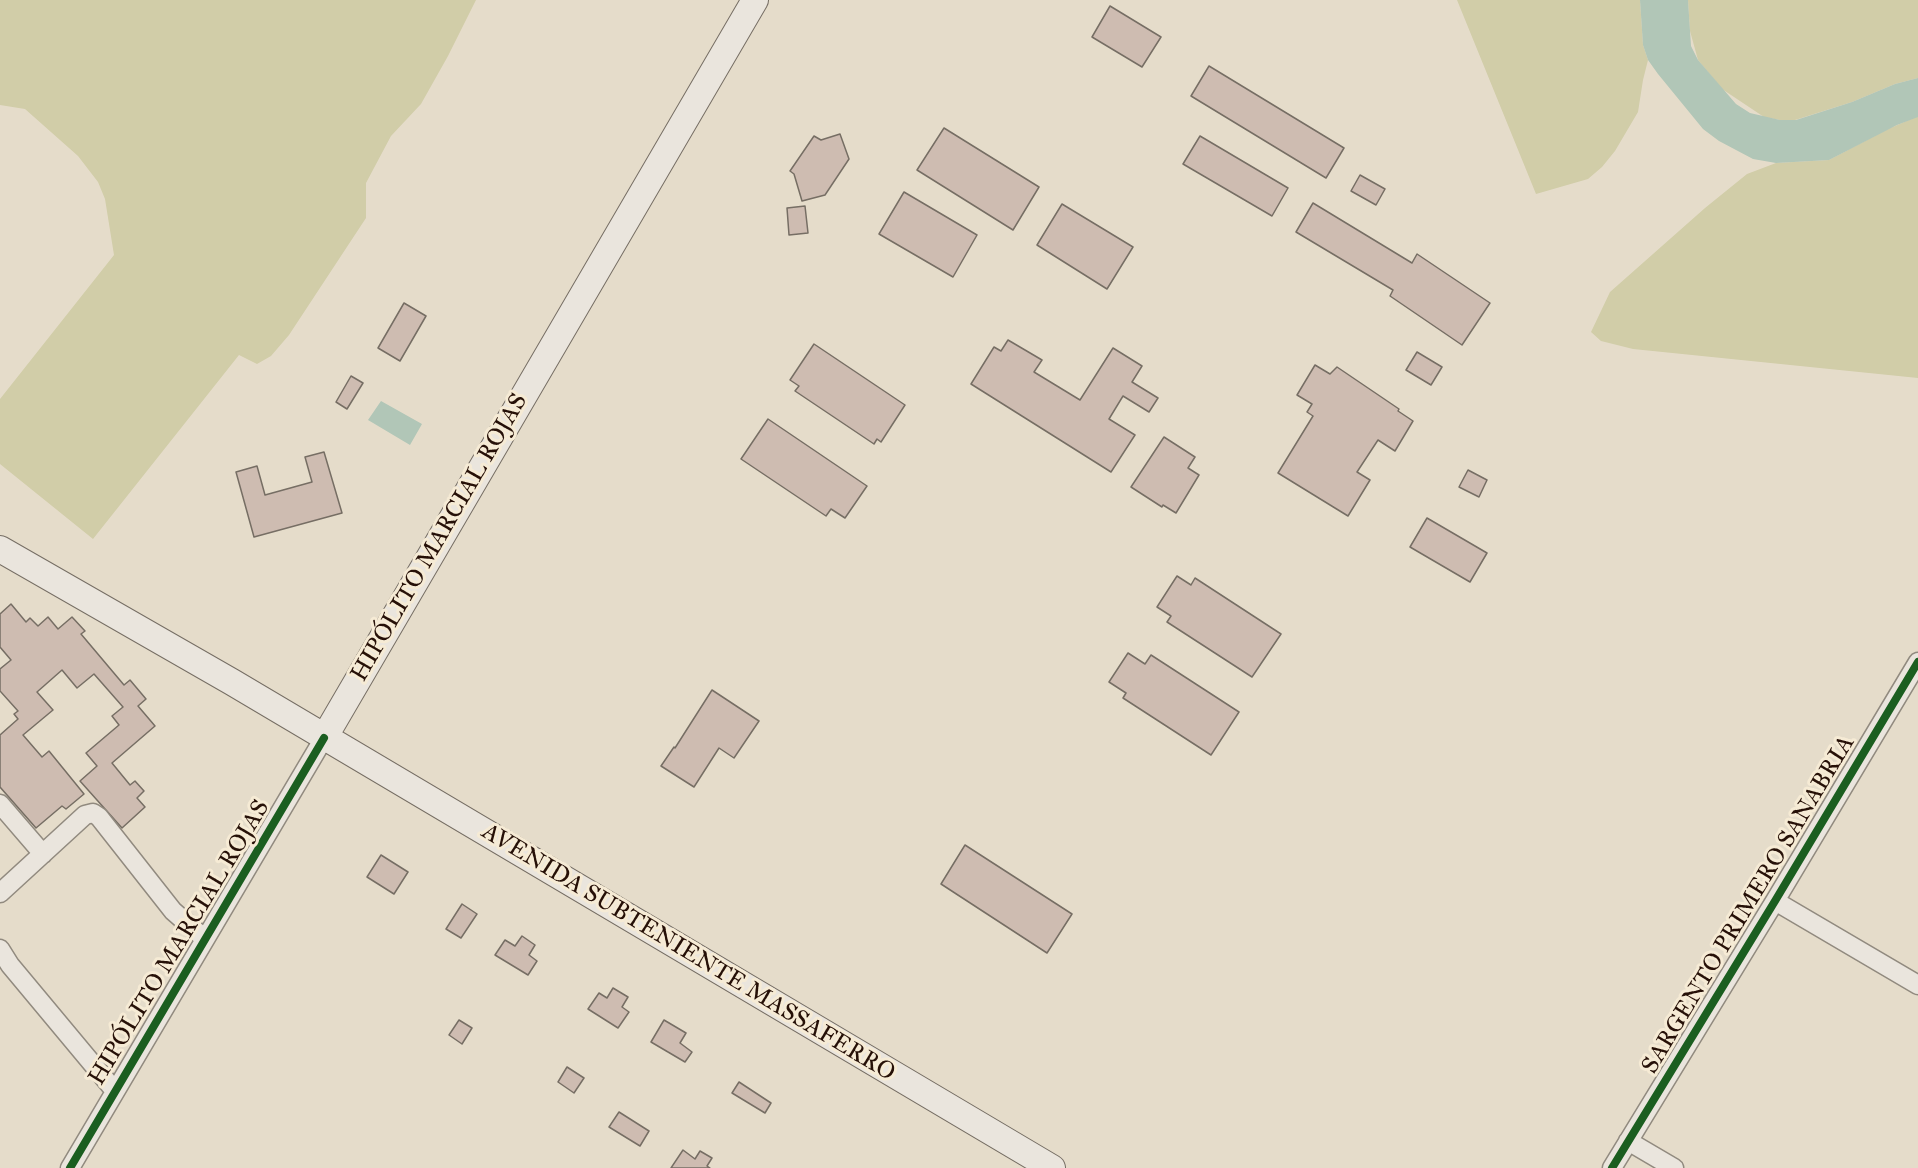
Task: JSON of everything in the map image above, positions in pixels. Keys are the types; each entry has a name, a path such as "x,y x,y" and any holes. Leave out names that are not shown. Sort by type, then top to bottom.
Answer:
{"main road":[{"name":"HIPÓLITO MARCIAL ROJAS","path":"324,738 755,0"},
{"name":"AVENIDA SUBTENIENTE MASSAFERRO","path":"0,549 232,682 1052,1168"}],"street":[{"name":"SARGENTO PRIMERO SANABRIA","path":"1612,1168 1918,662"},
{"name":"HIPÓLITO MARCIAL ROJAS","path":"70,1168 324,738"},
{"path":"0,804 42,854"},
{"path":"0,893 85,815 93,813 99,817 173,911 205,939"},
{"path":"1775,901 1918,986"},
{"path":"0,949 10,965 115,1091"},
{"path":"1629,1141 1674,1168"}],"shaded area":[{"path":"0,0 476,0 421,104 391,136 366,183 366,218 289,335 271,356 257,364 239,355 93,539 0,464 0,399 114,255 105,199 98,182 78,156 25,109 0,105"},
{"path":"1457,0 1640,0 1643,45 1648,60 1638,112 1615,151 1588,179 1536,194"},
{"path":"1640,0 1688,0 1691,46 1698,60 1736,104 1750,113 1780,120 1796,120 1852,102 1895,84 1918,78 1918,117 1897,125 1829,160 1776,163 1753,159 1719,141 1703,129 1648,60 1643,45"},
{"path":"1688,0 1918,0 1918,78 1795,120 1764,117 1722,89 1698,60 1690,31"},
{"path":"1918,116 1918,378 1633,349 1601,341 1591,332 1610,292 1747,174 1776,163 1829,160"},
{"path":"381,401 422,424 410,445 368,420"}],"building":[{"path":"1110,6 1161,37 1142,67 1092,37"},
{"path":"1209,66 1344,148 1326,178 1191,96"},
{"path":"944,128 1039,187 1013,230 917,170"},
{"path":"840,134 849,159 825,195 802,201 794,174 790,171 814,136 821,140"},
{"path":"1200,136 1288,188 1272,216 1183,164"},
{"path":"1360,175 1385,189 1376,205 1351,191"},
{"path":"904,192 977,235 953,277 879,234"},
{"path":"1313,203 1412,263 1417,254 1490,303 1462,345 1390,296 1393,290 1296,232"},
{"path":"1062,204 1133,247 1107,289 1037,245"},
{"path":"805,206 808,233 789,235 787,208"},
{"path":"404,303 426,316 400,361 378,348"},
{"path":"1008,340 1042,360 1034,372 1080,400 1113,348 1142,366 1132,382 1158,398 1149,412 1123,396 1109,419 1135,435 1111,472 971,384 994,347 1001,351"},
{"path":"814,344 905,405 881,442 877,439 874,444 795,391 799,386 790,380"},
{"path":"1417,352 1442,367 1431,385 1406,370"},
{"path":"1315,365 1330,374 1337,367 1413,421 1395,451 1378,440 1357,472 1370,480 1348,516 1278,473 1313,416 1307,412 1312,404 1297,395"},
{"path":"351,376 363,383 347,409 336,402"},
{"path":"768,419 867,486 845,518 831,509 826,516 741,459"},
{"path":"1164,437 1195,457 1188,468 1199,475 1176,513 1163,505 1162,507 1131,487"},
{"path":"324,452 342,513 254,537 236,472 257,466 265,495 312,482 305,457"},
{"path":"1468,470 1487,480 1479,497 1459,487"},
{"path":"1427,518 1487,553 1470,582 1410,547"},
{"path":"1177,576 1191,585 1195,578 1281,634 1252,677 1167,622 1171,616 1157,607"},
{"path":"11,604 26,622 30,618 38,626 48,617 58,629 72,617 85,631 81,634 124,685 130,680 146,699 138,706 155,726 112,763 130,785 135,781 144,791 137,798 145,807 122,828 80,781 97,766 86,753 119,725 112,716 123,707 94,674 77,688 62,670 37,692 53,710 23,735 42,757 49,751 84,794 66,809 62,806 36,828 0,787 0,735 18,719 14,714 18,711 0,691 0,669 11,660 0,647 0,614"},
{"path":"1128,653 1145,664 1151,655 1239,712 1211,755 1123,698 1126,693 1109,682"},
{"path":"712,690 759,721 734,758 719,748 694,787 661,766"},
{"path":"965,845 1072,914 1047,953 941,884"},
{"path":"381,855 408,872 394,894 367,877"},
{"path":"462,904 477,914 461,938 446,929"},
{"path":"522,936 535,945 529,955 537,961 528,975 495,955 505,940 515,946"},
{"path":"613,988 628,997 622,1007 629,1012 618,1028 588,1009 599,993 607,998"},
{"path":"459,1020 472,1028 462,1044 449,1035"},
{"path":"664,1020 686,1033 680,1043 692,1052 685,1062 651,1042"},
{"path":"567,1067 584,1078 574,1093 558,1082"},
{"path":"739,1082 771,1103 765,1113 732,1093"},
{"path":"619,1112 649,1131 640,1146 609,1127"},
{"path":"683,1150 695,1159 700,1151 712,1158 707,1166 710,1168 671,1168"}],"cycle path":[{"path":"1612,1168 1918,662"},
{"path":"70,1168 324,738"}]}
